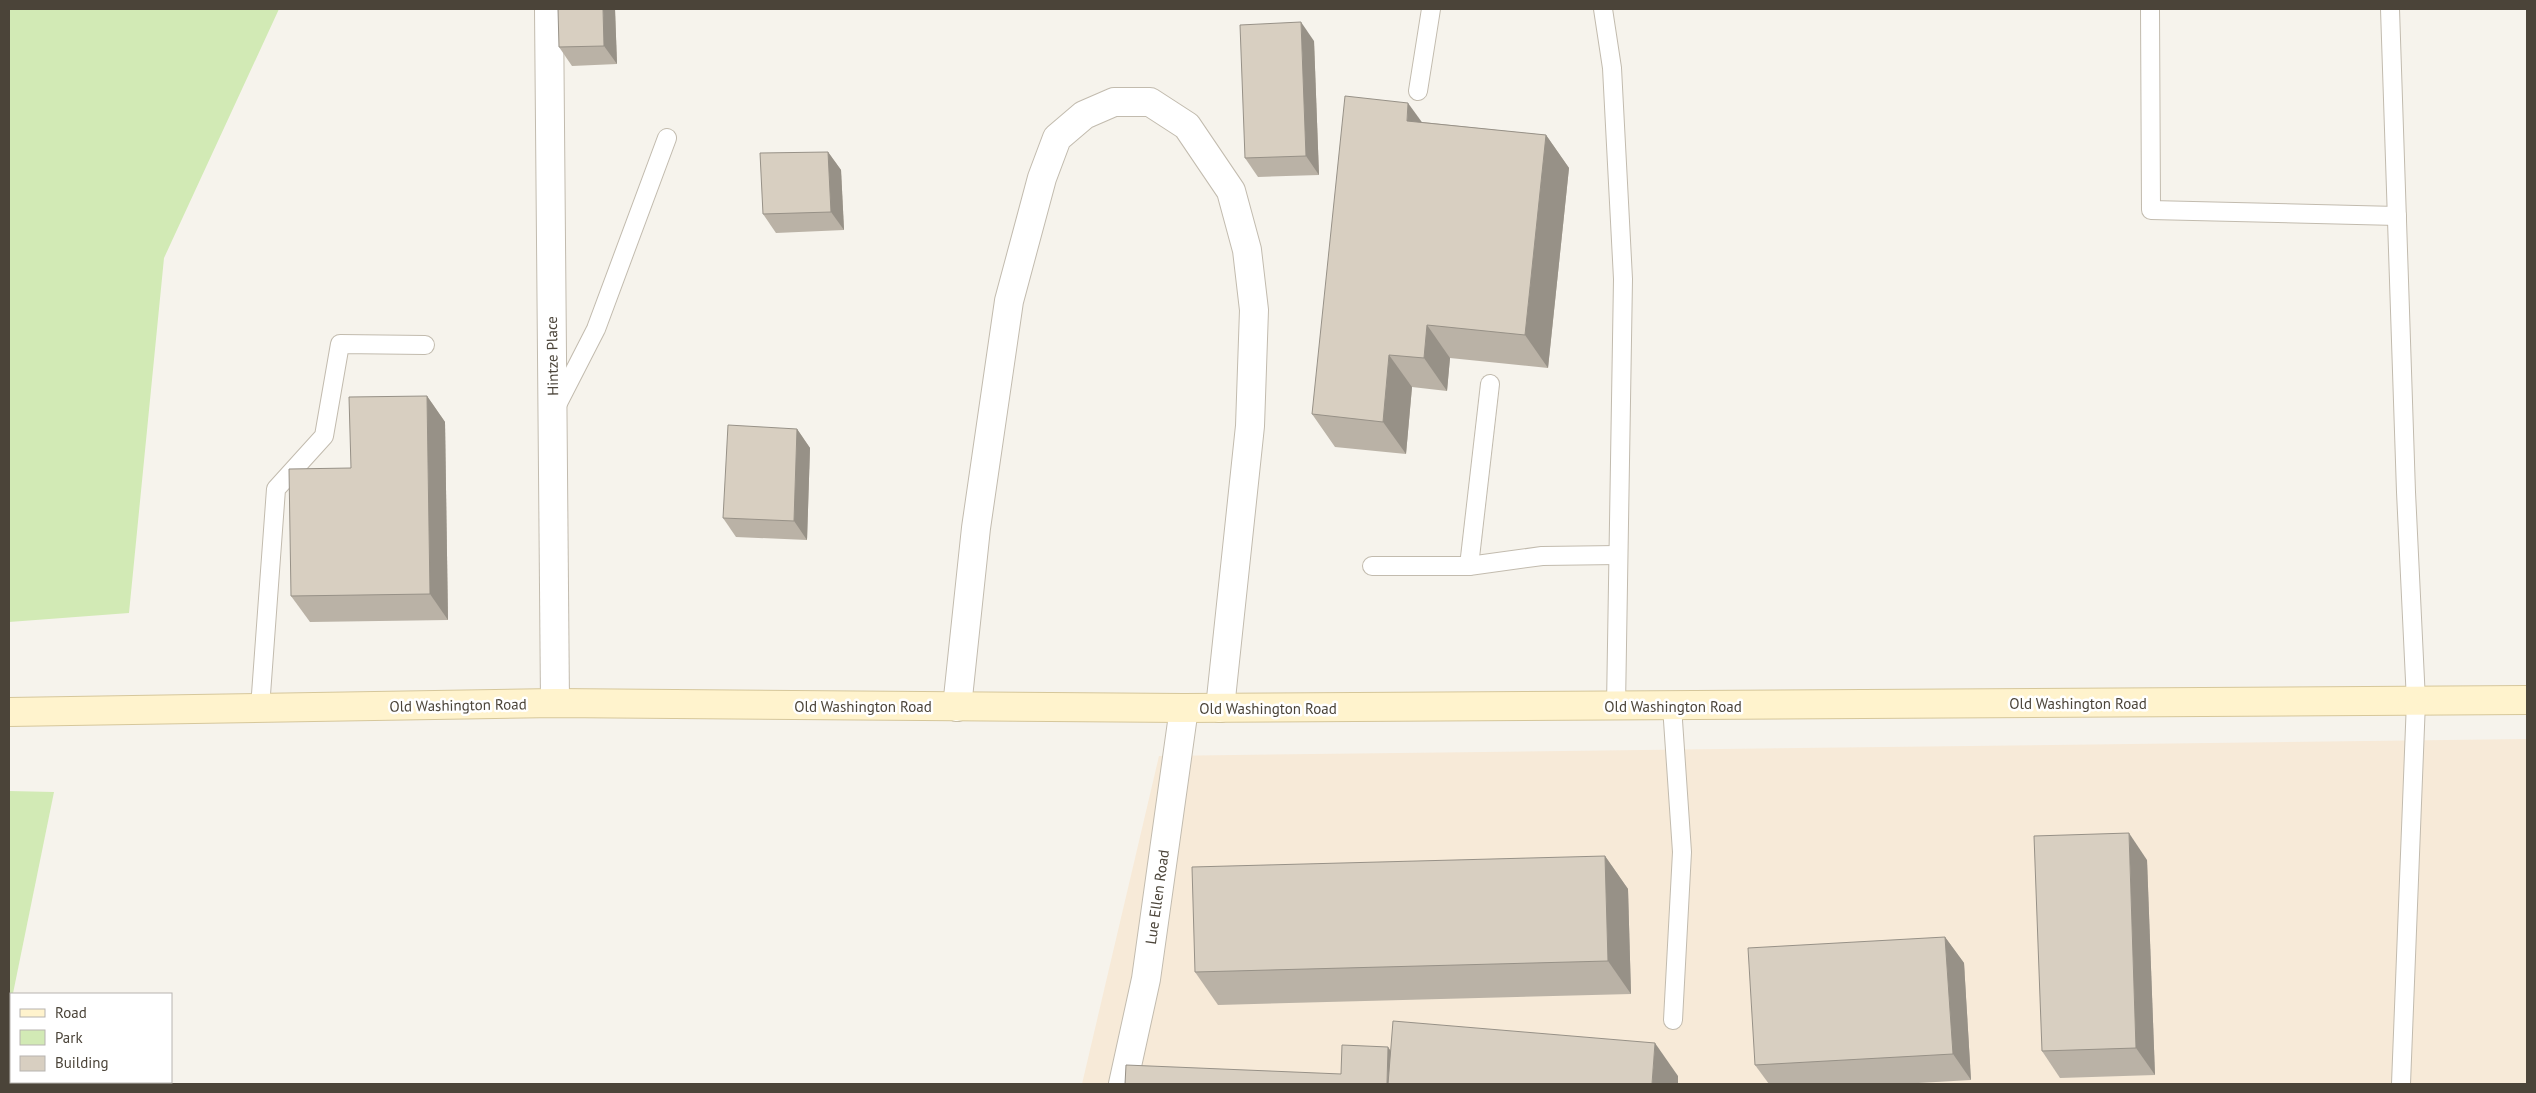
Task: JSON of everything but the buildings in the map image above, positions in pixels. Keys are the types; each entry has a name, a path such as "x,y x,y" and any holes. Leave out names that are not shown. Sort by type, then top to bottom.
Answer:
{"main road":[{"name":"Old Washington Road","path":"9,712 555,704 1220,708 2527,700"}],"street":[{"name":"Hintze Place","path":"549,9 555,704"},
{"path":"957,707 976,528 1009,301 1042,178 1057,138 1084,115 1114,102 1150,102 1187,126 1231,191 1247,250 1254,310 1250,426 1220,708"},
{"name":"Lue Ellen Road","path":"1123,1084 1146,979 1184,708"}],"lane":[{"path":"1418,90 1431,9"},
{"path":"1603,9 1612,68 1624,280 1616,706"},
{"path":"2150,9 2151,210 2397,216"},
{"path":"2390,9 2406,492 2416,701 2401,1084"},
{"path":"553,414 596,329 667,138"},
{"path":"260,708 276,489 324,436 340,344 425,345"},
{"path":"1469,566 1490,384"},
{"path":"1372,566 1469,566 1542,556 1618,555"},
{"path":"1672,706 1682,852 1673,1020"}],"shaded area":[{"path":"2527,739 2527,1084 1082,1084 1159,756"}],"green space":[{"path":"9,9 279,9 164,258 129,613 9,622"},
{"path":"9,791 54,792 13,993 10,993 9,1013"}]}
